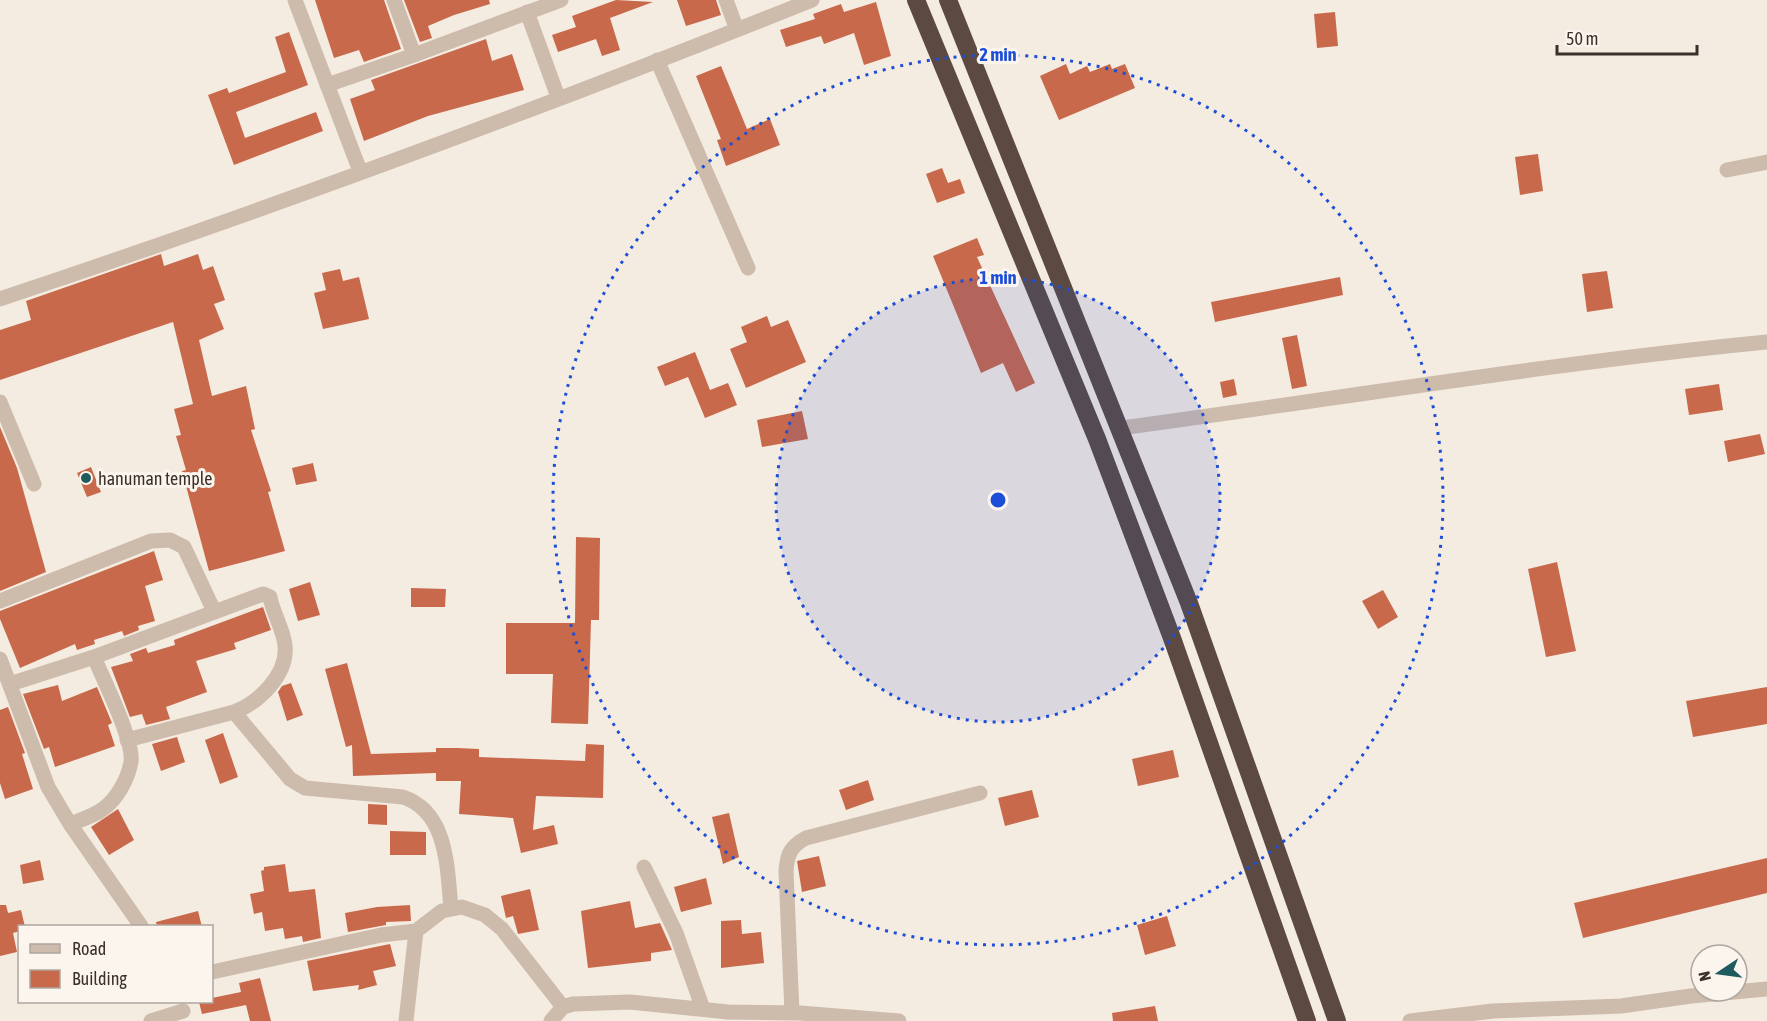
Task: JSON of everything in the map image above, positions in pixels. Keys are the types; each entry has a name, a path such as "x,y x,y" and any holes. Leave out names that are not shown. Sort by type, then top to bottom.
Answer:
{"highway":[{"path":"916,0 1102,450 1180,659 1307,1021"},
{"path":"948,0 1121,428 1234,726 1336,1021"}],"street":[{"path":"295,0 360,171"},
{"path":"394,0 414,55"},
{"path":"327,85 561,0"},
{"path":"726,0 737,30"},
{"path":"0,299 135,254 812,0"},
{"path":"528,12 558,97"},
{"path":"657,60 748,268"},
{"path":"1727,170 1767,162"},
{"path":"1121,428 1351,398 1564,365 1767,342"},
{"path":"0,402 34,484"},
{"path":"0,601 151,541 162,539 184,546 214,611"},
{"path":"10,684 94,657 263,594 270,597 286,648 275,677 262,697 250,706 234,712 127,740"},
{"path":"69,824 102,810 112,802 123,785 131,760 127,740 94,657"},
{"path":"0,659 48,787 69,824 140,925"},
{"path":"234,712 290,779 305,788 403,796 414,800 438,828 444,845 451,908"},
{"path":"792,1013 786,858 793,847 806,838 980,793"},
{"path":"644,867 676,933 703,1009"},
{"path":"213,972 370,938 416,932 436,915 451,908 472,908 494,922 562,1007"},
{"path":"406,1021 416,932"},
{"path":"1410,1021 1494,1011 1644,1004 1691,996 1767,990"},
{"path":"551,1021 562,1007 580,1002 630,1002 703,1009 899,1021"},
{"path":"151,1021 183,1011"}],"building":[{"path":"315,0 384,0 401,49 364,62 359,50 334,58"},
{"path":"404,0 489,0 490,4 428,26 432,38 420,42"},
{"path":"616,0 653,2 610,18 620,50 602,56 596,39 558,52 552,35 576,27 572,16"},
{"path":"677,0 716,0 721,15 686,26"},
{"path":"876,2 891,56 864,65 854,33 824,44 821,36 786,47 780,30 815,19 813,14 841,4 844,12"},
{"path":"1335,12 1338,46 1317,48 1314,14"},
{"path":"289,32 308,85 236,112 245,138 316,112 323,131 234,165 208,95 227,88 229,93 286,72 275,37"},
{"path":"486,39 492,61 512,54 524,90 428,116 364,141 350,99 375,90 371,80"},
{"path":"1066,64 1070,74 1087,66 1090,72 1110,64 1112,69 1125,64 1135,88 1059,120 1040,76"},
{"path":"721,66 747,129 770,119 780,145 726,166 717,140 721,139 696,76"},
{"path":"1538,154 1543,191 1520,195 1515,157"},
{"path":"942,168 948,183 960,179 965,193 937,203 926,174"},
{"path":"977,238 984,255 977,257 1035,383 1016,392 1003,363 981,373 933,256"},
{"path":"161,254 164,266 198,254 203,270 213,266 225,300 214,304 224,329 199,340 212,396 246,386 255,429 251,430 271,491 268,492 285,551 209,571 182,471 186,470 176,436 181,435 174,409 193,404 173,322 0,380 0,330 31,320 26,301"},
{"path":"340,269 343,281 359,277 369,319 323,329 314,293 326,290 322,273"},
{"path":"1607,271 1613,308 1587,312 1582,274"},
{"path":"1340,277 1343,295 1215,322 1211,302"},
{"path":"767,316 771,327 788,320 806,362 746,388 730,349 747,342 741,327"},
{"path":"1297,335 1307,386 1292,389 1282,338"},
{"path":"695,352 710,390 728,383 737,405 705,418 688,377 665,386 657,367"},
{"path":"1234,379 1237,395 1223,398 1220,382"},
{"path":"1719,384 1723,410 1689,415 1685,389"},
{"path":"802,411 808,439 762,447 757,420"},
{"path":"0,427 17,468 46,572 0,591"},
{"path":"1760,434 1765,454 1728,462 1724,441"},
{"path":"313,463 317,481 296,485 292,468"},
{"path":"91,467 101,492 87,497 77,473"},
{"path":"576,537 600,538 599,620 591,620 588,724 551,723 553,674 506,674 506,623 575,623"},
{"path":"154,551 163,580 145,586 155,621 138,626 139,630 124,636 122,631 94,640 95,644 77,650 75,644 20,668 0,619 0,611"},
{"path":"1557,562 1576,651 1546,657 1528,569"},
{"path":"310,582 320,615 298,621 289,589"},
{"path":"411,588 446,589 445,607 411,607"},
{"path":"1383,590 1398,617 1378,629 1362,601"},
{"path":"263,607 271,630 234,643 236,649 196,661 207,692 166,707 170,719 146,725 142,714 130,717 111,667 133,661 130,654 146,648 148,653 175,645 174,640"},
{"path":"347,663 371,754 436,752 436,748 457,748 479,749 479,757 585,761 586,744 604,745 603,798 536,796 533,830 554,825 558,844 521,853 513,818 459,814 461,781 436,781 436,773 353,776 352,745 346,747 325,669"},
{"path":"291,683 303,715 287,721 278,692 282,686"},
{"path":"58,685 62,701 97,687 112,723 108,725 115,746 55,767 49,747 44,749 23,694"},
{"path":"1767,687 1767,724 1693,737 1686,701"},
{"path":"8,707 25,753 22,754 33,789 5,799 0,783 0,710"},
{"path":"223,733 238,777 220,784 205,740"},
{"path":"177,737 185,762 161,771 152,744"},
{"path":"1173,750 1179,777 1138,786 1132,759"},
{"path":"868,780 874,800 846,810 839,790"},
{"path":"1032,790 1039,817 1005,826 998,798"},
{"path":"368,804 387,805 387,825 368,824"},
{"path":"118,809 134,840 109,855 91,827"},
{"path":"729,813 739,857 723,864 712,817"},
{"path":"390,831 426,832 426,855 390,855"},
{"path":"819,856 826,886 802,892 797,861"},
{"path":"1767,858 1767,893 1583,938 1574,903"},
{"path":"40,860 44,880 23,884 20,865"},
{"path":"285,864 289,892 315,889 321,938 303,942 302,936 285,939 283,928 265,931 262,912 254,914 250,894 264,891 261,871 264,867"},
{"path":"706,878 712,904 681,912 674,887"},
{"path":"530,889 539,930 518,934 513,916 506,918 501,896"},
{"path":"630,901 635,928 660,923 672,950 651,953 651,961 588,968 581,911"},
{"path":"0,905 6,905 8,913 21,910 25,925 18,925 18,932 13,933 17,952 0,956"},
{"path":"410,905 411,921 386,922 386,925 348,932 345,913 377,907"},
{"path":"198,911 202,925 157,925 156,922"},
{"path":"1167,916 1176,946 1145,955 1137,925"},
{"path":"741,920 742,934 761,932 764,963 721,968 721,921"},
{"path":"390,944 396,966 373,971 377,985 358,990 359,985 313,991 307,961"},
{"path":"260,978 271,1021 250,1021 246,1005 202,1014 199,1003 213,1003 213,998 241,992 239,983"},
{"path":"1155,1006 1158,1021 1113,1021 1112,1013"}],"place":[{"name":"hanuman temple","path":"86,478"}]}
